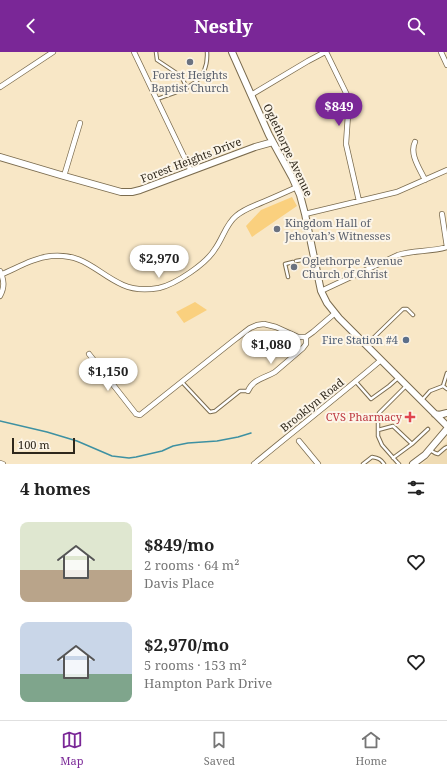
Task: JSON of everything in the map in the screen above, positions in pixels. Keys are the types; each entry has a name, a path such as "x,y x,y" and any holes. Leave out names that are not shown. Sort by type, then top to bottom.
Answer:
{"main road":[{"name":"Oglethorpe Avenue","path":"232,52 273,142 297,187 305,214 321,291 326,303 334,314 447,427"},
{"name":"Forest Heights Drive","path":"0,156 64,176 127,192 140,190 262,144 273,142"},
{"path":"435,414 439,415 447,413"},
{"path":"413,464 430,450 447,427"}],"street":[{"path":"0,87 53,52"},
{"path":"134,52 191,171"},
{"path":"251,95 326,52 349,100 346,144 359,201"},
{"path":"441,52 447,65"},
{"path":"64,176 80,123"},
{"path":"415,142 413,147 414,155 425,180"},
{"path":"305,214 397,192 447,170"},
{"path":"0,296 4,286 0,273 35,260 59,256 81,260 116,282 128,287 149,290 164,287 177,280 207,259 216,248 229,224 238,215 248,208 297,187"},
{"path":"321,291 398,255 408,252 447,247 442,214"},
{"path":"89,354 136,414 139,415 250,328 264,324 276,327 298,337 306,337 334,314"},
{"path":"248,391 252,384 275,372 304,347 307,342 306,337"},
{"name":"Brooklyn Road","path":"254,464 381,360"},
{"path":"299,441 318,464"}],"lane":[{"path":"156,52 157,60 181,76 187,88"},
{"path":"157,99 187,88 200,79 206,64 207,52"},
{"path":"288,277 285,264 314,258"},
{"path":"366,346 403,309 407,309 413,315"},
{"path":"443,386 447,372"},
{"path":"356,381 371,399 389,386 398,377"},
{"path":"182,382 210,412 215,411 240,391 248,391"},
{"path":"398,463 382,444 378,436 378,417 379,413 407,386"},
{"path":"443,386 447,389"},
{"path":"421,400 430,391 443,386"},
{"path":"378,430 393,426 412,444"},
{"path":"393,458 412,444 428,429"},
{"path":"430,450 438,454 446,448"},
{"path":"363,464 372,457 381,460 384,464"}],"shaded area":[{"path":"292,197 297,206 252,237 246,226 261,210"},
{"path":"195,302 207,310 184,323 176,312"},
{"path":"447,442 447,464 422,464"}],"waterway":[{"path":"0,421 77,441 112,456 129,458 162,451 173,446 188,443 217,441 251,433"}],"place":[{"name":"Forest Heights Baptist Church","path":"190,62"},
{"name":"Kingdom Hall of Jehovah’s Witnesses","path":"277,229"},
{"name":"Oglethorpe Avenue Church of Christ","path":"294,267"},
{"name":"Fire Station #4","path":"406,340"},
{"name":"CVS Pharmacy","path":"410,417"}]}
